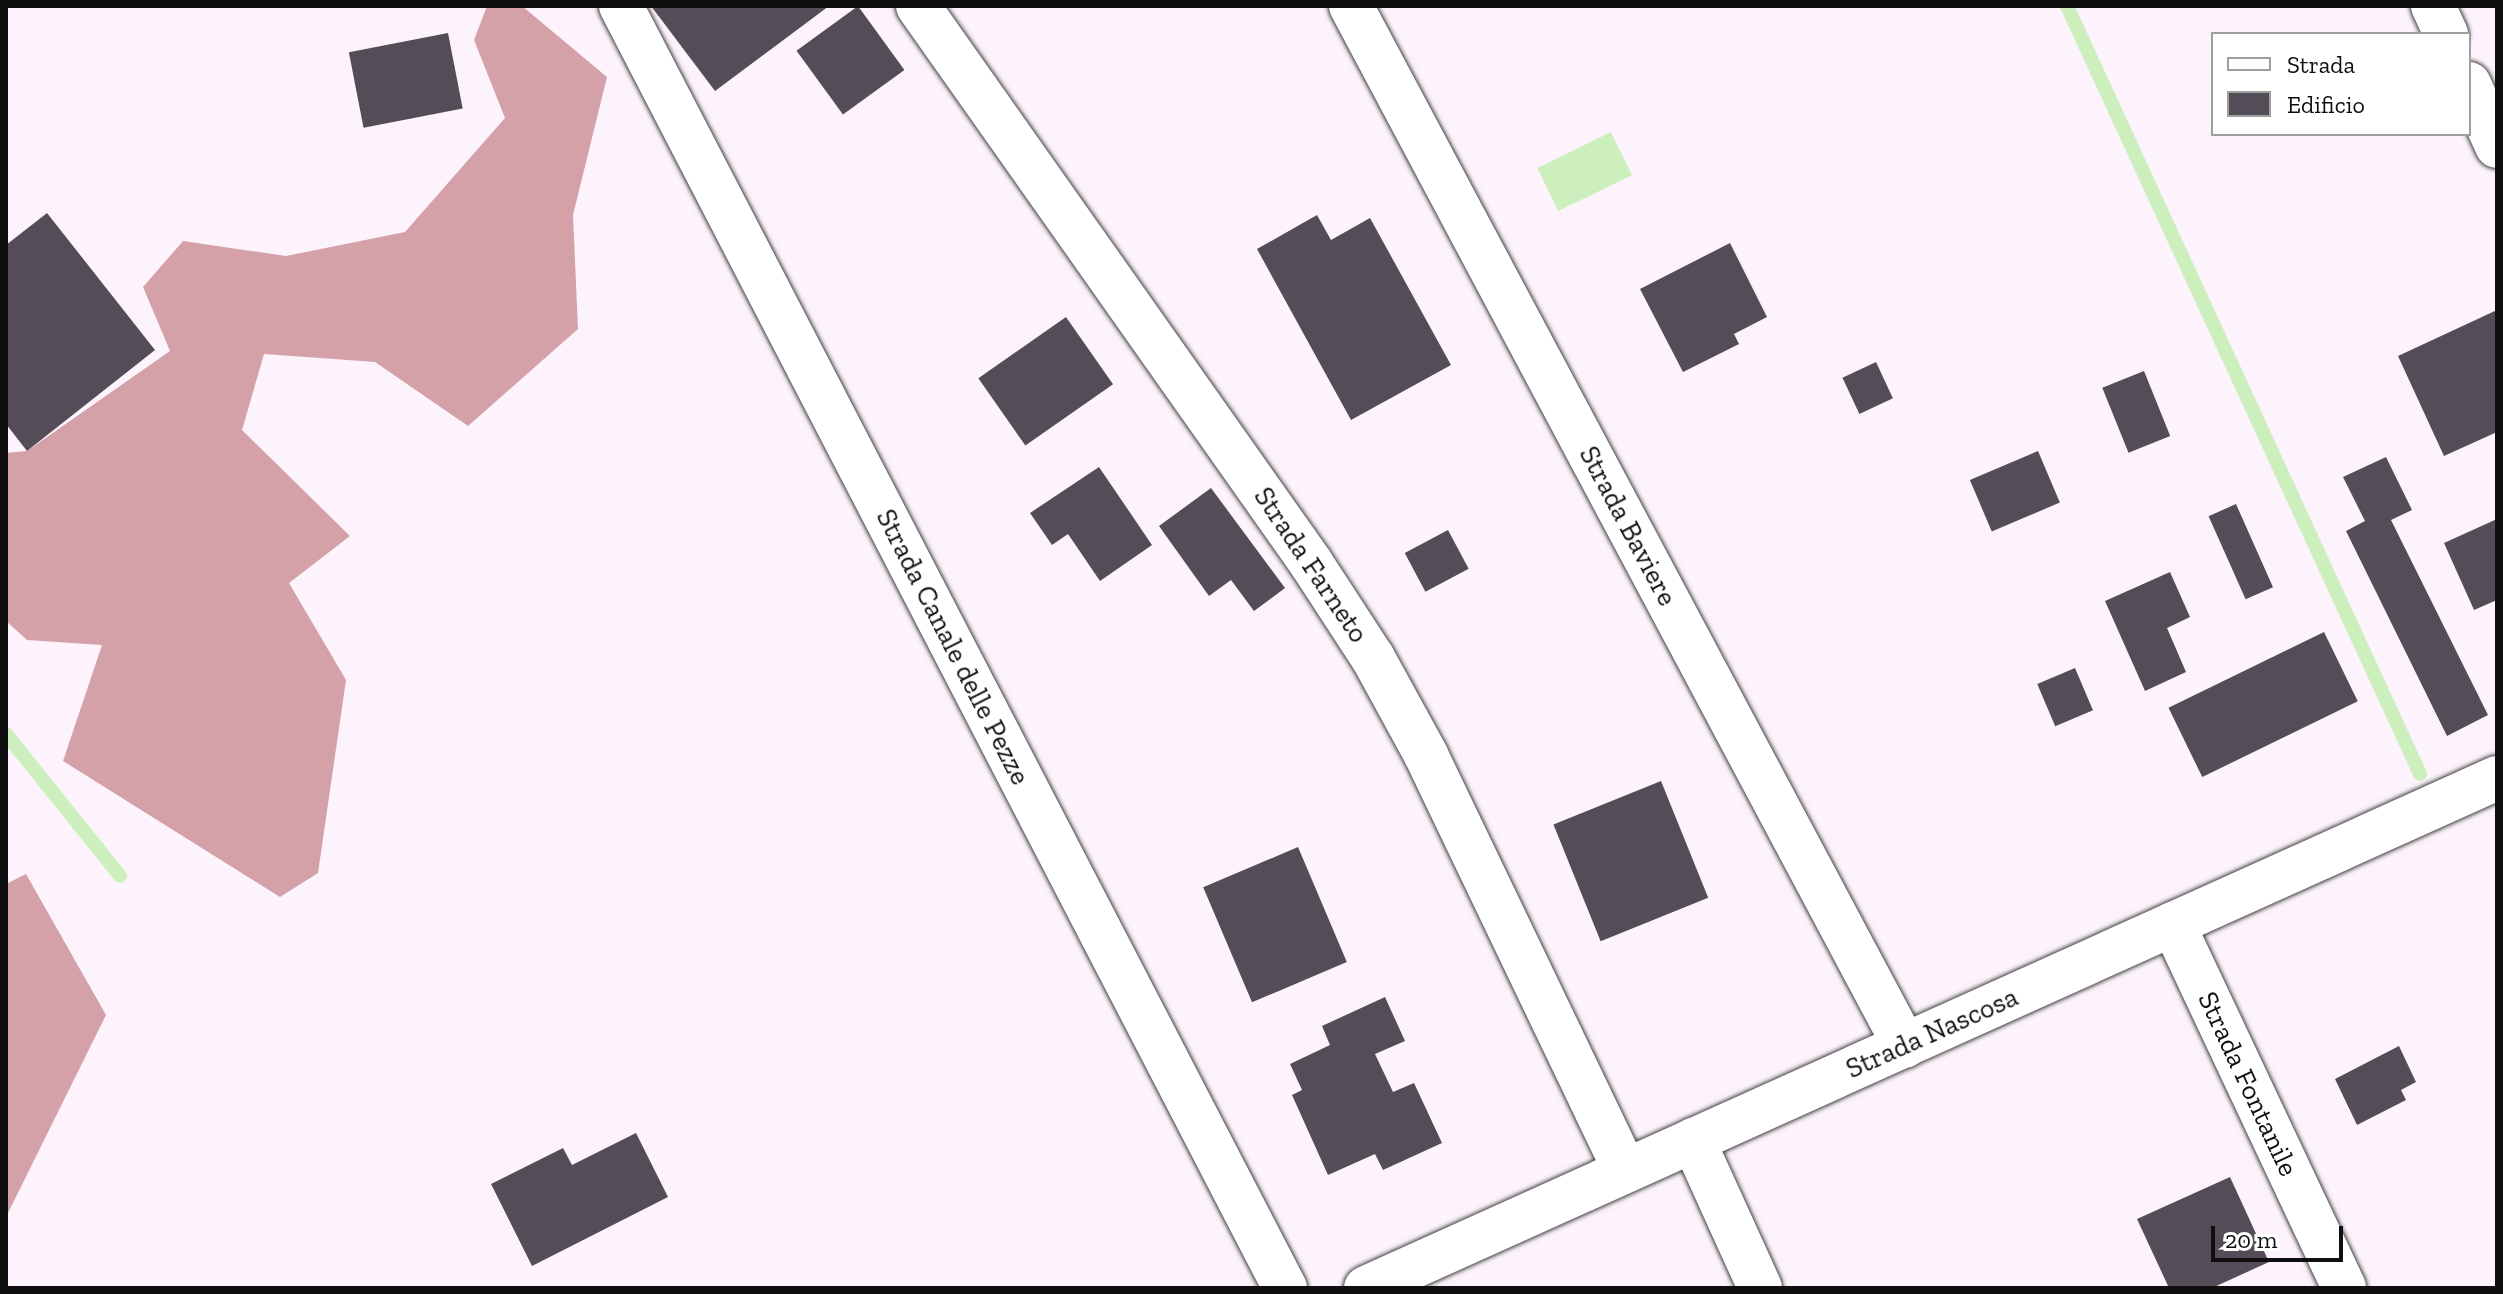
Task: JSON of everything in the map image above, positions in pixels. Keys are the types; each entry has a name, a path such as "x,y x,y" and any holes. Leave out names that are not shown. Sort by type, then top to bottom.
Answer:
{"street":[{"name":"Strada Canale delle Pezze","path":"621,6 1285,1288"},
{"name":"Strada Farneto","path":"918,6 1311,563 1373,658 1426,755 1625,1171"},
{"name":"Strada Baviere","path":"1351,6 1905,1046"},
{"path":"2433,6 2445,32"},
{"path":"2471,88 2497,146"},
{"name":"Strada Nascosa","path":"1366,1288 2497,778"},
{"name":"Strada Fontanile","path":"2173,924 2344,1288"},
{"path":"1693,1140 1760,1288"}],"shaded area":[{"path":"487,6 522,6 607,77 573,215 578,329 468,426 375,362 264,354 242,430 350,536 289,583 346,680 318,873 280,897 63,761 102,645 27,640 6,621 6,453 27,451 170,351 143,287 183,241 286,256 405,232 505,118 474,40"},
{"path":"1611,132 1632,175 1558,211 1537,168"},
{"path":"26,874 106,1015 6,1217 6,884"}],"building":[{"path":"651,6 829,6 715,91"},
{"path":"858,6 904,70 843,115 797,51"},
{"path":"448,33 463,109 364,128 349,52"},
{"path":"47,213 155,350 27,451 6,424 6,245"},
{"path":"1317,215 1331,240 1370,218 1451,365 1351,420 1257,249"},
{"path":"1730,243 1767,317 1734,334 1739,344 1683,372 1640,289"},
{"path":"2497,310 2497,432 2444,456 2398,356"},
{"path":"1066,317 1113,384 1025,446 978,378"},
{"path":"1876,362 1893,398 1859,414 1842,378"},
{"path":"2144,371 2170,436 2128,453 2102,388"},
{"path":"2038,451 2060,503 1992,531 1970,480"},
{"path":"2386,457 2412,510 2391,520 2488,715 2447,736 2346,531 2365,521 2343,477"},
{"path":"1099,467 1152,545 1100,581 1068,534 1052,545 1030,513"},
{"path":"1211,488 1285,588 1254,611 1231,580 1209,596 1159,526"},
{"path":"2236,504 2273,587 2246,599 2209,516"},
{"path":"2497,519 2497,600 2474,610 2444,543"},
{"path":"1448,530 1469,569 1425,592 1405,553"},
{"path":"2170,572 2190,617 2167,628 2186,672 2145,691 2105,601"},
{"path":"2324,632 2358,701 2202,777 2169,708"},
{"path":"2075,668 2093,710 2055,726 2037,684"},
{"path":"1661,781 1708,898 1601,941 1553,824"},
{"path":"1298,847 1347,962 1252,1002 1203,887"},
{"path":"1385,997 1405,1041 1375,1054 1393,1092 1414,1083 1442,1143 1383,1170 1375,1154 1328,1175 1292,1095 1302,1090 1290,1064 1330,1045 1322,1026"},
{"path":"2399,1046 2416,1082 2401,1090 2406,1100 2357,1125 2335,1079"},
{"path":"636,1133 668,1197 532,1266 491,1184 563,1148 572,1165"},
{"path":"2230,1177 2269,1262 2212,1288 2169,1288 2137,1219"}],"waterway":[{"path":"2067,6 2420,774"},
{"path":"6,734 120,876"}]}
